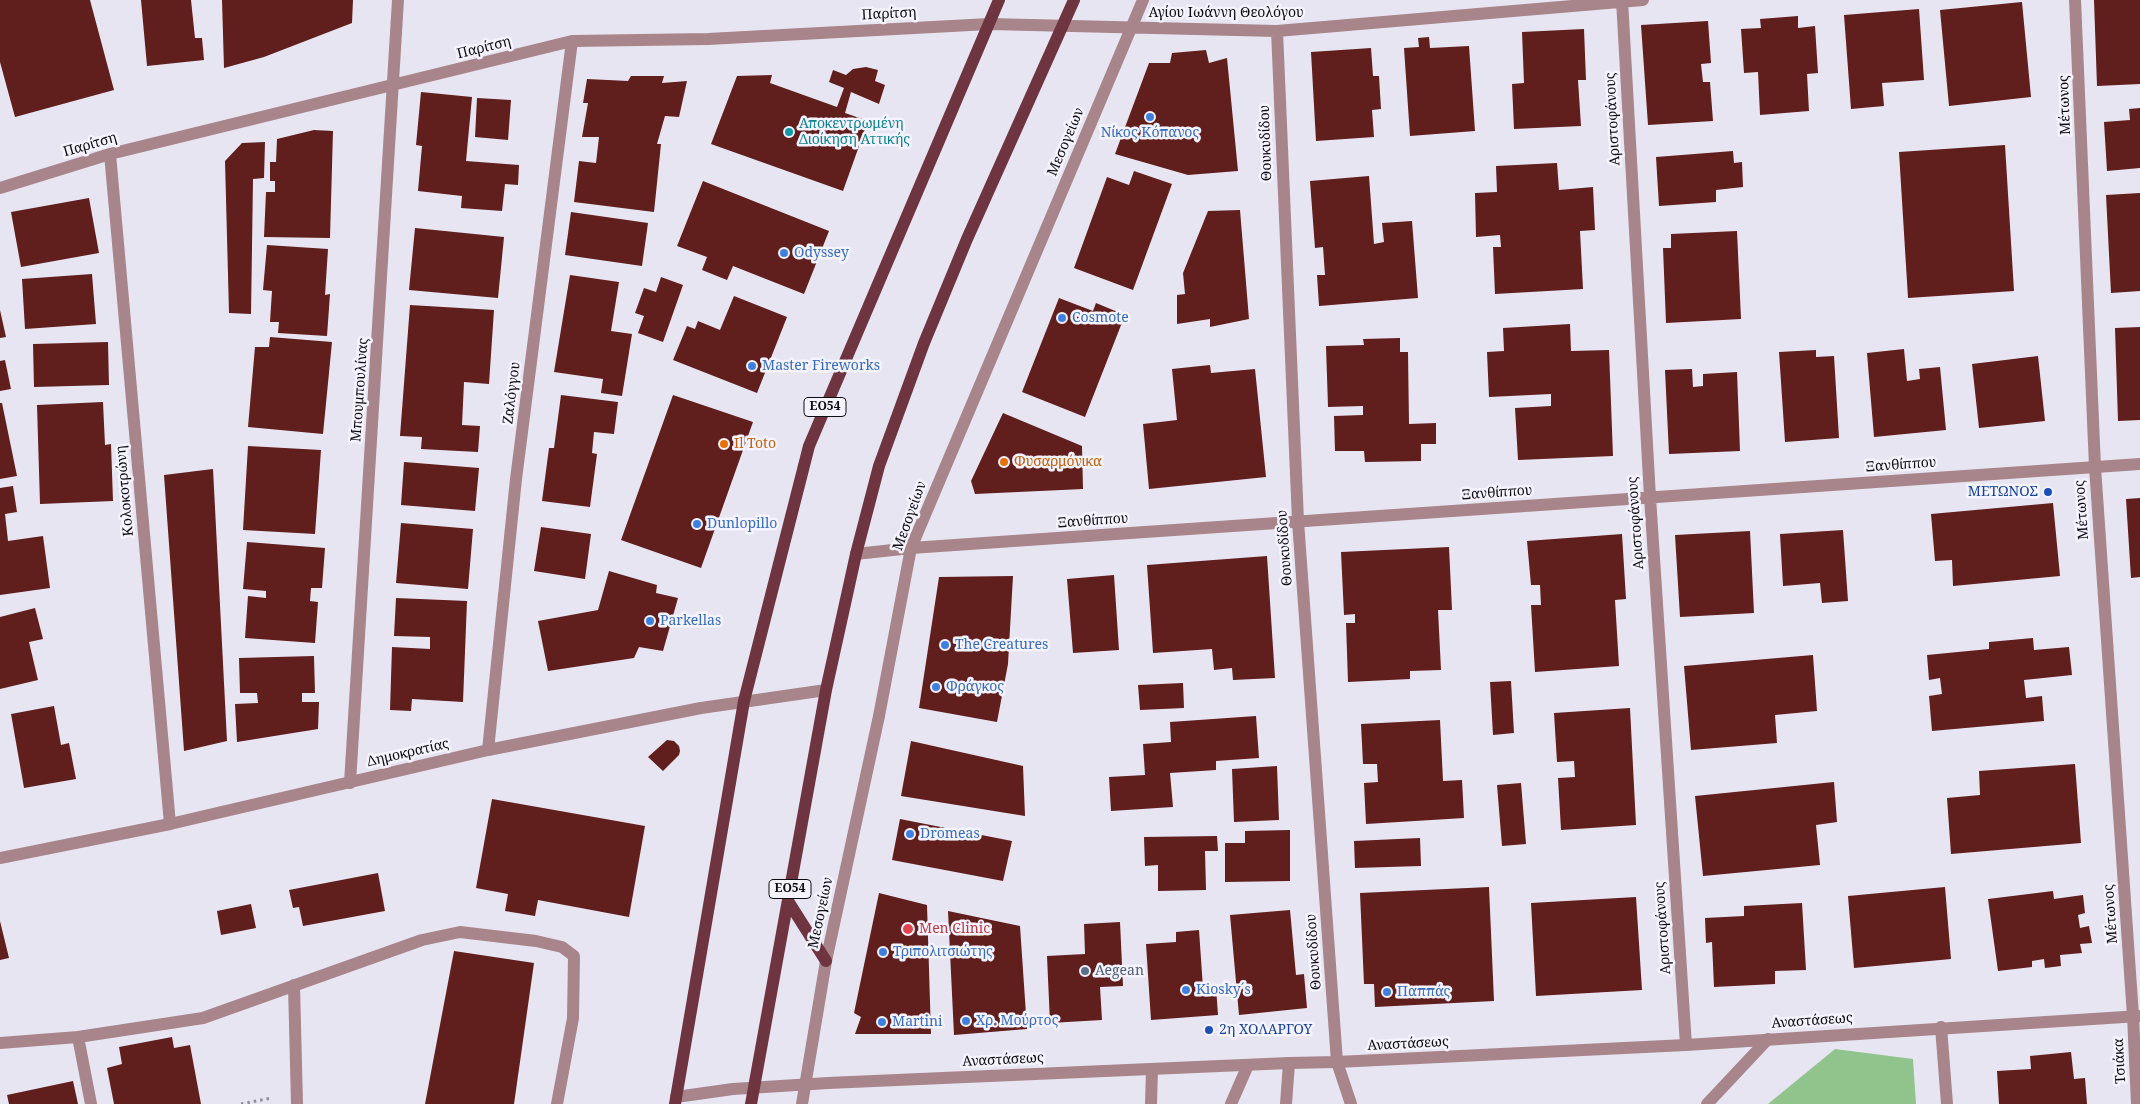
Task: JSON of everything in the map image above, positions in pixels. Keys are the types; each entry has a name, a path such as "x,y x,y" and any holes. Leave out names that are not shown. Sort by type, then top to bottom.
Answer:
{"main road":[{"name":"ΕΟ54","path":"676,1100 744,701 809,446 999,0"},
{"name":"ΕΟ54","path":"751,1104 826,690 856,554 879,466 924,343 971,230 1074,0"},
{"path":"788,901 826,960"}],"street":[{"name":"Μπουμπουλίνας","path":"350,783 398,0"},
{"name":"Μεσογείων","path":"802,1104 826,960 879,716 911,548 1143,0"},
{"name":"Αγίου Ιωάννη Θεολόγου","path":"988,24 1276,31 1643,0"},
{"name":"Μέτωνος","path":"2075,0 2094,467 2136,1016"},
{"name":"Αριστοφάνους","path":"1622,1 1650,497 1686,1045"},
{"name":"Παρίτση","path":"0,188 110,154 572,41 708,39 988,24"},
{"name":"Θουκυδίδου","path":"1276,31 1298,521 1337,1062 1351,1104"},
{"name":"Ζαλόγγου","path":"488,750 516,479 572,41"},
{"name":"Κολοκοτρώνη","path":"110,154 170,824"},
{"name":"Ξανθίππου","path":"856,554 911,548 2140,464"},
{"name":"Δημοκρατίας","path":"0,858 170,824 488,750 744,701 826,690"},
{"path":"0,1043 78,1037 203,1018 422,940 460,932 536,941 562,947 574,956 573,1018 557,1104"},
{"path":"294,985 297,1098"},
{"name":"Αναστάσεως","path":"676,1100 754,1088 805,1085 1686,1045 1941,1027 2136,1016"},
{"name":"Τσιάκα","path":"2136,1016 2137,1104"},
{"path":"1941,1027 1947,1104"},
{"path":"78,1037 91,1104"},
{"path":"1707,1104 1768,1039"},
{"path":"1286,1104 1289,1063"},
{"path":"1231,1104 1248,1064"},
{"path":"1151,1104 1152,1069"}],"path":[{"path":"241,1104 297,1098"}],"green space":[{"path":"1835,1049 1913,1059 1916,1104 1768,1104"}],"building":[{"path":"0,0 90,0 114,90 15,117 0,62"},
{"path":"141,0 191,0 195,38 202,38 204,60 147,66"},
{"path":"222,0 353,0 352,23 264,57 224,68"},
{"path":"2094,0 2140,0 2140,84 2097,86"},
{"path":"2022,2 2031,97 1949,106 1940,10"},
{"path":"1919,9 1924,80 1882,83 1884,106 1851,109 1844,15"},
{"path":"1798,16 1798,28 1815,26 1818,73 1807,74 1809,111 1760,115 1758,72 1744,73 1741,29 1761,28 1760,19"},
{"path":"1708,21 1711,63 1701,64 1703,82 1710,82 1713,121 1648,125 1641,25"},
{"path":"1584,29 1586,80 1578,80 1581,126 1514,129 1512,84 1524,83 1522,32"},
{"path":"1429,37 1430,48 1469,46 1475,131 1410,136 1404,48 1419,47 1418,38"},
{"path":"1371,48 1373,76 1379,76 1381,109 1372,110 1374,137 1316,141 1311,52"},
{"path":"1206,50 1209,63 1227,58 1238,171 1188,175 1115,154 1149,63 1170,63 1172,53"},
{"name":"Αποκεντρωμένη Διοίκηση Αττικής","path":"866,67 878,70 875,81 885,85 879,104 851,92 845,113 868,121 843,191 711,144 737,76 772,75 770,83 837,107 844,88 829,82 833,70 846,75 853,69"},
{"path":"631,76 664,76 662,83 687,81 679,117 665,116 657,144 661,144 654,212 574,202 579,161 596,163 599,137 582,137 588,103 583,103 587,79 628,81"},
{"path":"421,92 472,97 466,161 519,165 518,185 505,184 502,211 461,208 462,196 418,191 422,146 416,145"},
{"path":"477,98 511,100 508,140 475,137"},
{"path":"2140,108 2140,168 2107,171 2104,122 2130,120 2129,109"},
{"path":"314,130 333,131 330,238 264,237 266,192 275,192 275,181 270,181 270,162 276,162 277,139"},
{"path":"265,142 264,178 253,179 251,314 229,313 225,161 242,143"},
{"path":"2005,145 2014,291 1908,298 1899,152"},
{"path":"1733,151 1734,163 1742,162 1743,187 1716,190 1716,202 1659,206 1656,157"},
{"path":"1557,163 1559,190 1593,187 1595,230 1580,231 1583,289 1495,294 1493,247 1501,247 1500,235 1476,237 1475,193 1497,192 1496,166"},
{"path":"1134,171 1172,184 1133,290 1074,268 1107,177 1129,185"},
{"path":"1369,176 1374,244 1384,242 1382,223 1412,221 1418,298 1319,306 1317,275 1325,275 1323,247 1315,248 1310,181"},
{"path":"703,181 829,231 804,294 733,266 727,280 702,270 707,257 677,246"},
{"path":"2140,193 2140,291 2111,293 2106,195"},
{"path":"89,198 99,253 21,267 11,212"},
{"path":"1240,210 1249,319 1210,327 1210,319 1177,324 1177,295 1185,294 1183,273 1208,211"},
{"path":"571,212 648,223 642,266 565,255"},
{"path":"415,228 504,237 498,298 409,290"},
{"path":"1737,231 1741,319 1666,323 1663,248 1671,248 1671,234"},
{"path":"267,245 328,249 325,295 330,294 327,336 278,333 279,322 270,322 272,291 263,290"},
{"path":"92,274 96,324 25,329 22,279"},
{"path":"570,275 619,282 611,331 632,334 622,396 601,393 603,379 554,372"},
{"path":"661,277 683,285 663,342 638,333 644,316 635,313 644,288 656,292"},
{"path":"734,296 787,317 757,393 673,360 687,326 695,329 698,321 720,330"},
{"path":"1059,298 1093,311 1096,303 1125,315 1085,417 1022,392"},
{"path":"410,305 494,310 489,384 464,382 462,425 480,426 478,452 421,449 422,437 400,436"},
{"path":"0,310 6,337 0,338"},
{"path":"1570,324 1571,351 1609,350 1613,456 1518,460 1515,408 1551,406 1551,394 1489,397 1487,352 1504,351 1503,328"},
{"path":"2140,327 2140,420 2118,421 2115,328"},
{"path":"270,337 332,342 323,434 248,427 255,347 269,347"},
{"path":"1400,338 1400,352 1408,352 1409,424 1436,423 1436,444 1421,444 1421,461 1365,462 1364,451 1335,451 1334,416 1363,415 1363,406 1328,407 1326,346 1364,345 1363,339"},
{"path":"108,342 109,385 34,387 33,344"},
{"path":"1904,349 1907,381 1920,379 1919,369 1940,367 1946,430 1874,437 1867,353"},
{"path":"1816,350 1816,357 1834,356 1839,438 1785,442 1779,352"},
{"path":"2038,356 2045,421 1979,428 1972,364"},
{"path":"5,360 11,389 0,391 0,361"},
{"path":"1210,365 1211,373 1255,369 1266,477 1149,489 1143,424 1177,420 1172,369"},
{"path":"1692,369 1693,387 1703,386 1703,374 1737,372 1740,451 1669,454 1665,370"},
{"path":"561,395 618,402 614,434 594,432 592,453 597,454 590,507 542,501 549,448 554,448"},
{"path":"673,395 753,422 701,568 621,540"},
{"path":"103,402 105,445 111,444 113,501 40,504 37,405"},
{"path":"0,403 2,403 17,476 0,479"},
{"path":"1003,413 1082,446 1083,489 975,494 971,481"},
{"path":"248,446 321,450 315,534 243,530"},
{"path":"404,462 479,468 475,511 401,505"},
{"path":"213,469 227,741 184,751 164,475"},
{"path":"13,486 17,512 5,514 8,541 43,536 50,588 0,595 0,488"},
{"path":"2140,498 2140,577 2131,578 2126,499"},
{"path":"2053,503 2060,576 1953,586 1952,560 1935,561 1931,514"},
{"path":"401,523 473,529 468,589 396,583"},
{"path":"541,527 591,534 585,579 534,571"},
{"path":"1843,530 1848,601 1822,603 1820,583 1783,586 1780,534"},
{"path":"1750,531 1754,613 1680,617 1675,535"},
{"path":"1622,534 1626,599 1615,600 1619,666 1535,672 1531,605 1541,605 1540,585 1531,585 1527,541"},
{"path":"247,542 325,548 322,588 311,588 310,601 318,602 315,643 245,638 248,596 266,598 266,591 243,589"},
{"path":"1449,547 1452,610 1438,610 1441,670 1410,671 1410,679 1348,682 1346,623 1355,623 1355,614 1344,615 1341,552"},
{"path":"1267,556 1275,678 1233,680 1232,668 1214,670 1212,649 1153,653 1147,565"},
{"path":"609,571 657,585 656,593 678,598 663,651 639,647 634,658 548,671 538,621 598,610"},
{"path":"1114,575 1119,650 1073,653 1067,579"},
{"path":"1013,576 1008,664 997,722 919,708 939,577"},
{"path":"396,598 467,601 463,702 412,699 411,711 390,710 392,647 430,649 430,637 394,636"},
{"path":"35,608 43,639 29,642 38,680 0,689 0,617"},
{"path":"2033,638 2034,650 2069,647 2072,675 2024,680 2026,698 2042,696 2044,721 1932,731 1929,696 1942,694 1940,678 1929,680 1927,655 1989,649 1989,642"},
{"path":"1813,655 1817,711 1775,715 1777,743 1691,750 1684,666"},
{"path":"314,656 315,693 302,693 302,702 319,702 318,729 237,742 235,704 258,703 257,693 240,693 239,658"},
{"path":"1511,681 1514,733 1493,735 1490,682"},
{"path":"1183,683 1184,708 1140,710 1138,685"},
{"path":"54,706 61,745 69,743 76,779 24,788 11,714"},
{"path":"1630,708 1636,825 1561,830 1558,778 1575,777 1574,761 1557,762 1554,713"},
{"path":"1256,716 1259,758 1216,761 1216,770 1170,773 1173,807 1111,811 1109,777 1145,775 1143,744 1171,742 1170,722"},
{"path":"1440,720 1443,781 1462,780 1464,818 1366,824 1364,783 1378,782 1377,764 1363,764 1361,724"},
{"path":"667,740 674,741 679,746 680,751 679,755 663,771 648,757"},
{"path":"911,741 1023,766 1025,816 901,796"},
{"path":"2075,764 2081,843 1951,854 1947,798 1980,795 1979,771"},
{"path":"1277,766 1279,820 1234,822 1232,769"},
{"path":"1834,782 1837,822 1816,825 1820,865 1703,876 1695,796"},
{"path":"1521,783 1526,844 1502,846 1497,785"},
{"path":"492,799 645,826 629,917 538,900 535,916 505,911 508,894 476,888"},
{"path":"900,819 1012,841 1003,881 892,860"},
{"path":"1290,830 1290,881 1225,882 1225,843 1245,843 1245,831"},
{"path":"1217,836 1218,851 1205,851 1206,890 1158,891 1158,865 1145,866 1144,837"},
{"path":"1420,838 1421,866 1355,868 1354,841"},
{"path":"378,873 385,911 303,926 299,907 293,908 289,890"},
{"path":"1489,887 1494,1001 1375,1007 1374,984 1364,984 1360,893"},
{"path":"1945,887 1951,959 1854,968 1848,896"},
{"path":"2053,891 2054,899 2083,895 2085,913 2078,915 2080,928 2089,926 2092,943 2080,944 2082,953 2060,955 2061,966 2045,968 2044,959 2032,961 2032,967 1998,971 1988,899"},
{"path":"879,893 927,905 931,1034 855,1034 861,1017 854,1013"},
{"path":"1636,897 1642,990 1536,996 1531,903"},
{"path":"1802,903 1806,970 1775,971 1775,984 1714,987 1712,942 1706,943 1705,918 1744,916 1744,906"},
{"path":"251,904 256,928 221,935 217,911"},
{"path":"1290,910 1296,975 1304,974 1307,1008 1239,1015 1230,915"},
{"path":"948,911 1020,926 1027,1029 954,1035"},
{"path":"0,921 9,958 0,960"},
{"name":"Aegean","path":"1120,922 1123,986 1100,987 1102,1020 1050,1023 1047,956 1085,954 1084,924"},
{"path":"1199,930 1203,988 1216,987 1218,1015 1151,1020 1146,944 1176,942 1176,932"},
{"path":"454,951 534,963 514,1104 425,1104"},
{"path":"172,1037 174,1048 190,1045 201,1104 114,1104 107,1068 122,1064 119,1047"},
{"path":"2071,1052 2074,1079 2085,1078 2087,1104 1999,1104 1997,1071 2031,1069 2030,1056"},
{"path":"73,1081 78,1104 9,1104 7,1095"}],"place":[{"name":"Νίκος Κόπανος","path":"1150,117"},
{"name":"Αποκεντρωμένη Διοίκηση Αττικής","path":"789,132"},
{"name":"Odyssey","path":"784,253"},
{"name":"Cosmote","path":"1062,318"},
{"name":"Master Fireworks","path":"752,366"},
{"name":"Il Toto","path":"724,444"},
{"name":"Φυσαρμόνικα","path":"1004,462"},
{"name":"ΜΕΤΩΝΟΣ","path":"2048,492"},
{"name":"Dunlopillo","path":"697,524"},
{"name":"Parkellas","path":"650,621"},
{"name":"The Creatures","path":"945,645"},
{"name":"Φράγκος","path":"936,687"},
{"name":"Dromeas","path":"910,834"},
{"name":"Men Clinic","path":"908,929"},
{"name":"Τριπολιτσιώτης","path":"883,952"},
{"name":"Aegean","path":"1085,971"},
{"name":"Kiosky´s","path":"1186,990"},
{"name":"Παππάς","path":"1387,992"},
{"name":"Χρ. Μούρτος","path":"966,1021"},
{"name":"Martini","path":"882,1022"},
{"name":"2η ΧΟΛΑΡΓΟΥ","path":"1209,1030"}]}
